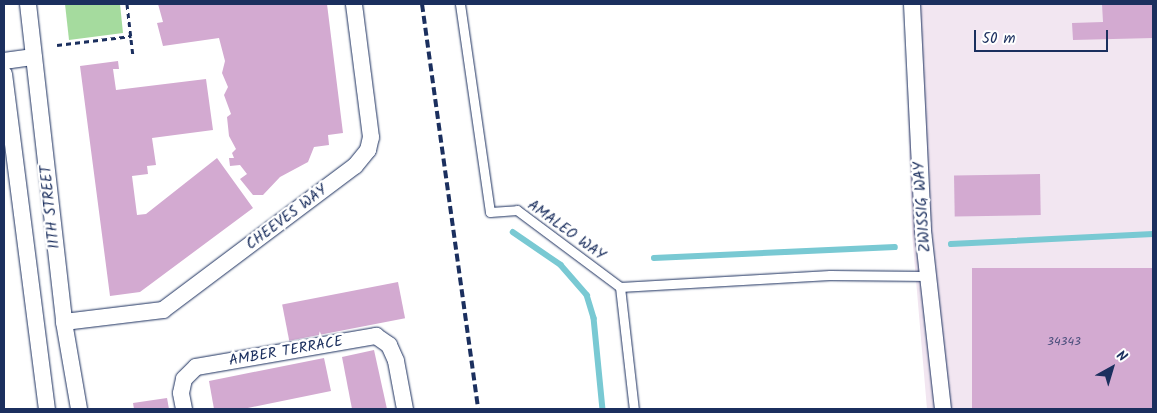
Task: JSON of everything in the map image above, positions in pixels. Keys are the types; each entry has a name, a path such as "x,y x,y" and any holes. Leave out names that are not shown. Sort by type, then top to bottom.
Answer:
{"street":[{"name":"11TH STREET","path":"28,4 64,322 79,409"},
{"name":"CHEEVES WAY","path":"64,322 163,310 355,166 368,150 371,137 354,4"},
{"name":"ZWISSIG WAY","path":"912,4 928,276 943,409"},
{"path":"4,61 34,57"},
{"name":"11TH STREET","path":"4,74 47,409"},
{"name":"AMBER TERRACE","path":"184,409 181,393 184,379 196,367 376,336 389,345 396,361 405,409"}],"lane":[{"name":"AMALEO WAY","path":"460,4 490,212 517,210 620,288"},
{"path":"634,409 620,288 830,274 928,276"}],"path":[{"path":"127,4 133,57"},
{"path":"57,45 131,36"}],"shaded area":[{"path":"905,4 1153,4 1153,409 927,409 912,233"}],"green space":[{"path":"65,4 120,4 123,33 69,40"}],"building":[{"path":"158,4 327,4 343,133 328,135 329,145 314,147 308,162 280,177 263,195 253,195 240,179 247,174 240,165 230,166 229,158 234,158 232,153 236,149 229,136 227,117 231,114 224,95 228,87 222,73 225,61 219,38 163,46 157,23 163,22"},
{"path":"1102,4 1152,4 1153,38 1073,40 1072,23 1103,22"},
{"path":"118,61 119,69 113,69 116,90 206,79 213,130 152,138 156,165 147,166 148,174 132,176 137,215 146,214 217,158 253,208 140,292 110,296 80,66"},
{"path":"1040,174 1041,215 955,216 954,176"},
{"path":"972,268 1153,268 1153,409 972,409"},
{"path":"398,282 405,318 289,341 282,305"},
{"path":"374,350 387,409 352,409 342,357"},
{"path":"324,358 331,391 243,409 214,409 209,381"},
{"path":"167,398 169,409 134,409 133,403"}],"waterway":[{"path":"513,232 561,265 587,295 594,318 603,409"},
{"path":"951,244 1153,234"},
{"path":"654,258 895,247"}],"railway":[{"path":"422,4 478,409"}]}
